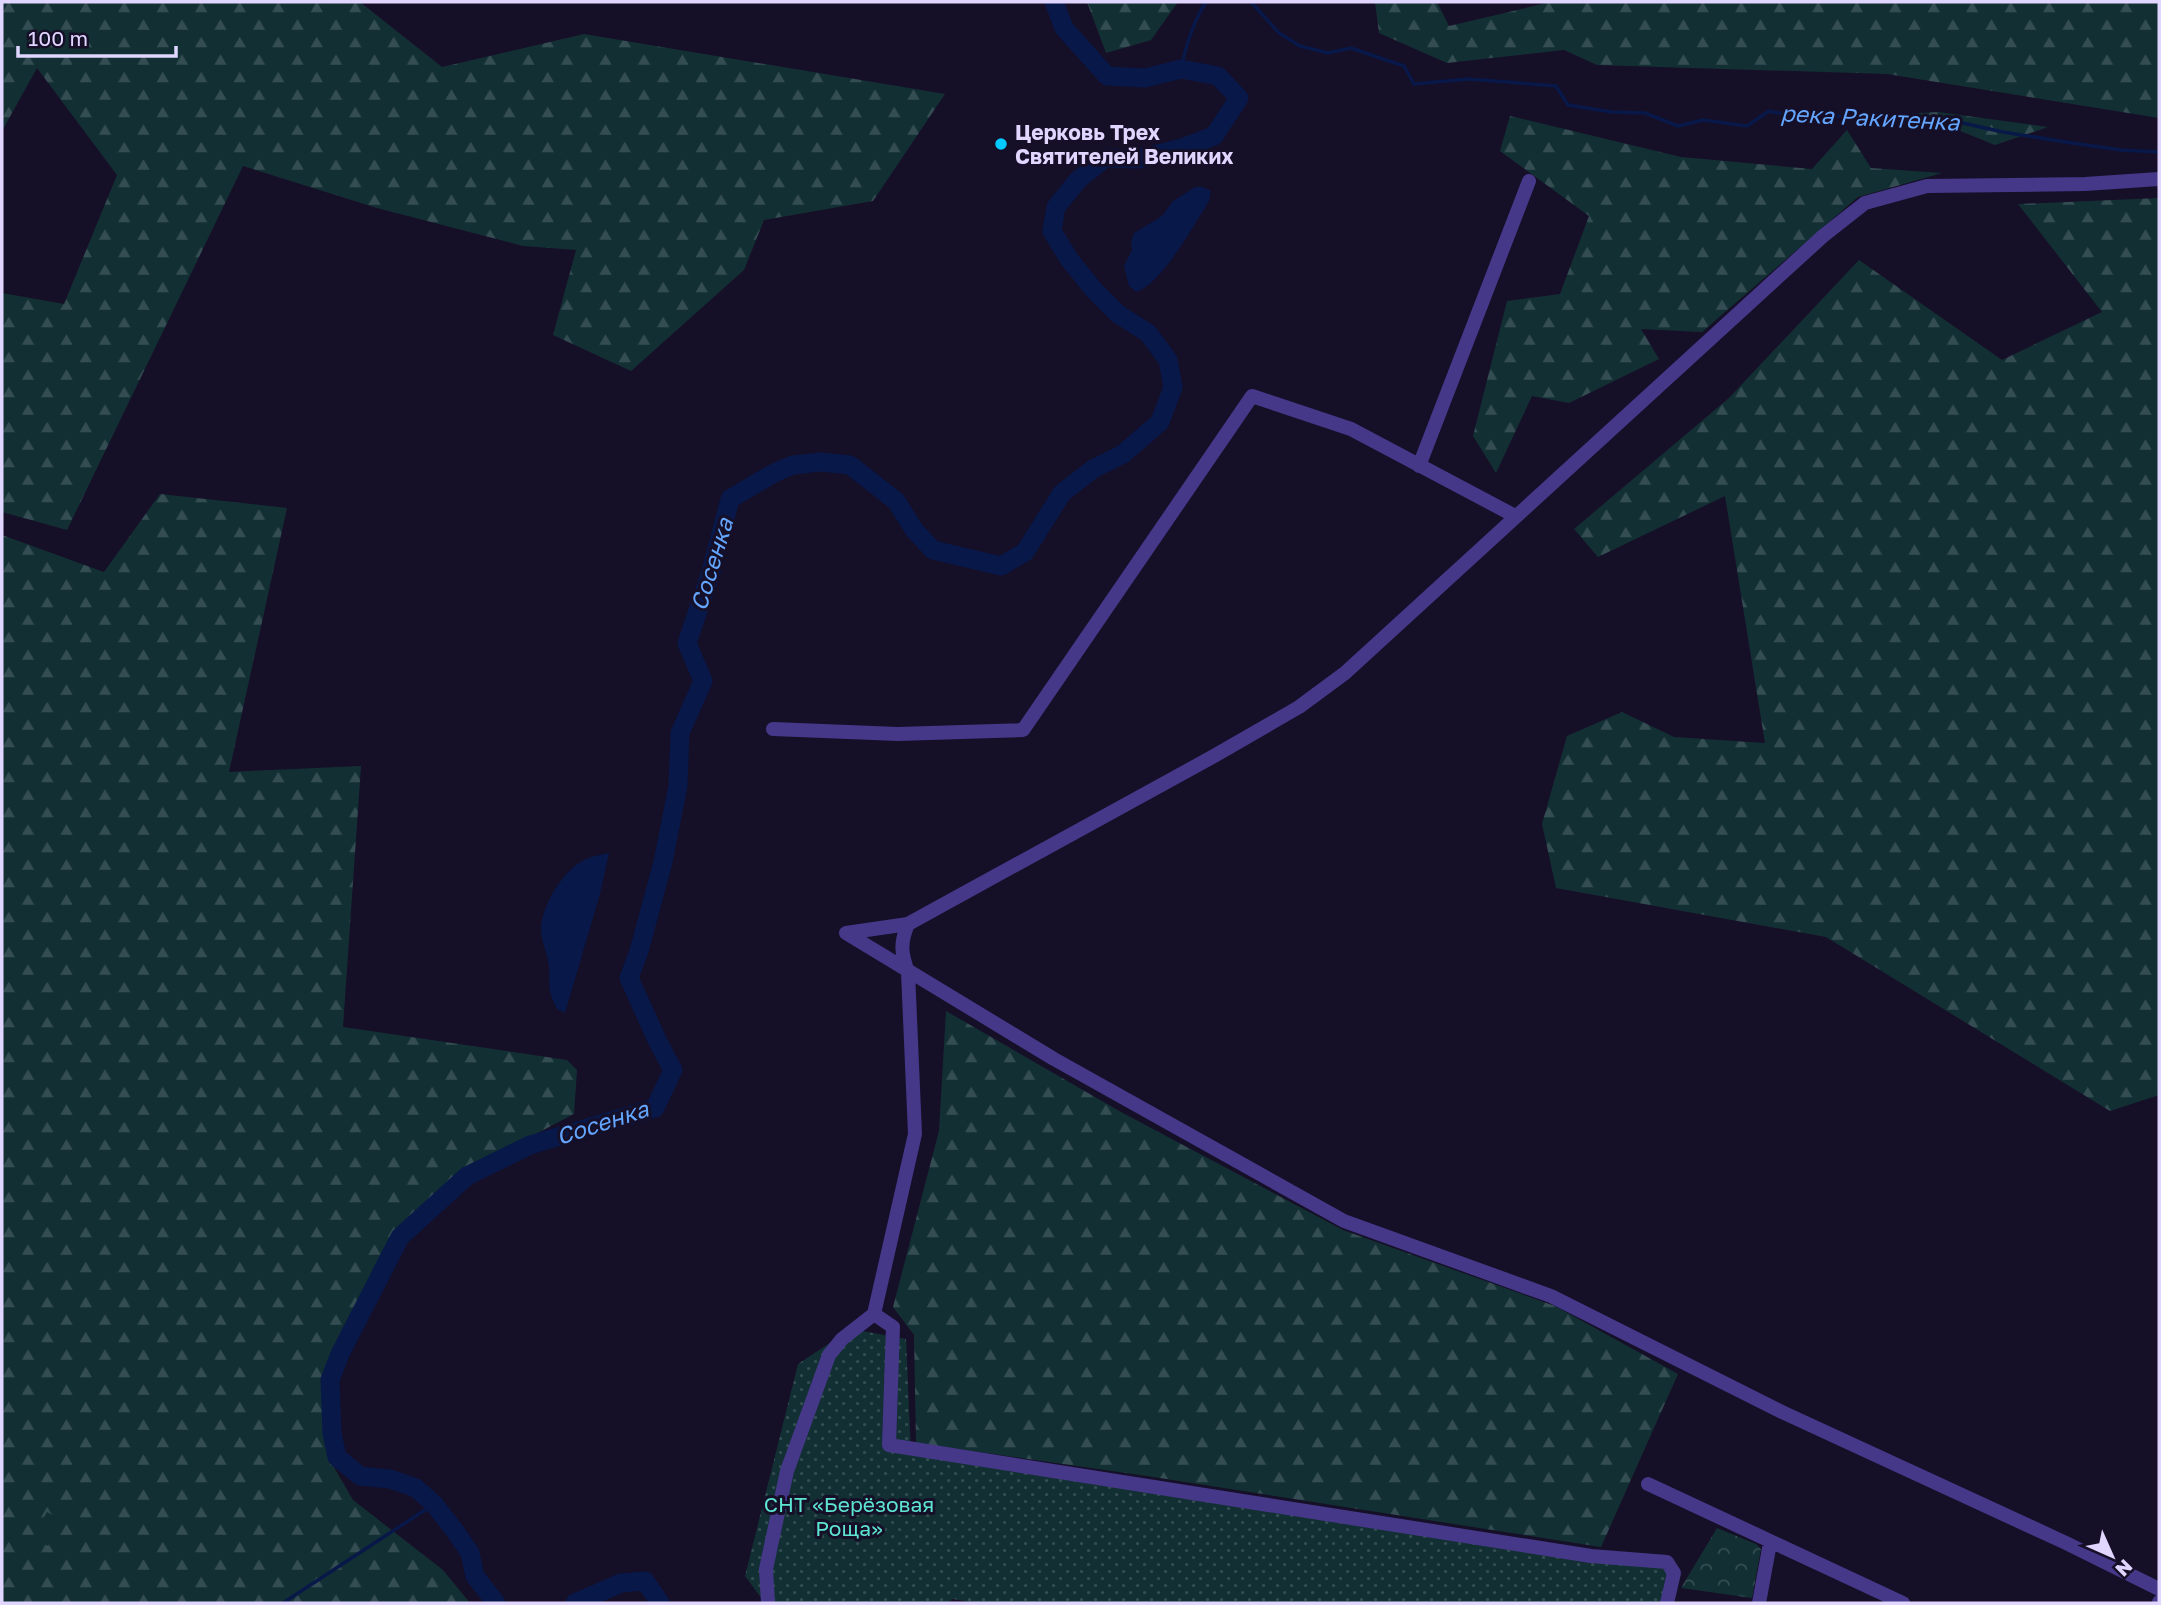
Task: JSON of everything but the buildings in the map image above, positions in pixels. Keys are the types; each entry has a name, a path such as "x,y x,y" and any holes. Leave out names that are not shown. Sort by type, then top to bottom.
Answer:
{"street":[{"path":"2159,179 2012,186 1927,186 1865,203 1823,236 1345,673 1299,707 1214,757 908,924 846,933 1054,1059 1344,1221 1550,1296 1782,1412 2066,1543 2159,1589"},
{"path":"1419,466 1529,181"},
{"path":"773,729 898,734 1023,730 1252,396 1351,429 1515,516"},
{"path":"768,1603 766,1569 787,1471 829,1355 842,1339 874,1314 915,1134 908,972 901,955 901,941 908,924"},
{"path":"874,1314 893,1327 889,1445 1591,1556 1667,1562 1674,1573 1667,1603"},
{"path":"1648,1485 1903,1603"},
{"path":"1759,1603 1770,1543"}],"green space":[{"path":"2,2 360,2 442,67 584,34 945,94 873,201 764,220 744,270 631,371 553,335 576,250 523,246 377,208 243,166 67,530 2,512 2,293 64,304 117,175 37,68 2,131"},
{"path":"1087,2 1178,2 1151,40 1106,53"},
{"path":"1375,2 1437,2 1449,26 1551,2 2159,2 2159,118 1887,74 1597,65 1564,50 1447,63 1379,33"},
{"path":"1938,112 2048,127 1995,145 1953,128 1859,116"},
{"path":"1510,116 1681,157 1812,169 1847,130 1871,168 1942,173 1858,197 1702,332 1641,329 1659,359 1569,403 1532,396 1496,473 1473,436 1507,301 1560,294 1589,216 1500,151"},
{"path":"2159,198 2159,1095 2110,1111 1826,937 1556,888 1542,824 1567,736 1622,712 1674,737 1765,743 1725,496 1598,557 1574,529 1729,398 1859,260 2002,360 2102,312 2018,204"},
{"path":"160,494 287,508 229,772 361,766 343,1027 567,1060 577,1070 574,1114 465,1171 396,1237 326,1385 331,1462 353,1500 443,1570 470,1603 2,1603 2,535 104,572"},
{"path":"946,1011 1121,1112 1343,1230 1555,1306 1678,1374 1601,1547 916,1443 914,1335 893,1307 939,1131"},
{"name":"СНТ «Берёзовая Роща»","path":"851,1329 906,1339 911,1454 1662,1568 1673,1572 1665,1603 977,1603 953,1599 947,1603 765,1603 745,1576 798,1364"},
{"path":"47,1512 62,1521 48,1546 33,1537"},
{"path":"1717,1528 1756,1544 1761,1549 1752,1598 1681,1588"}],"water":[{"path":"1195,187 1211,191 1209,201 1167,266 1146,287 1136,292 1129,286 1124,266 1132,250 1134,233 1162,216 1173,201"},
{"path":"609,853 600,894 565,1013 557,1009 550,992 548,962 541,934 542,919 550,898 571,870 588,858"}],"waterway":[{"name":"Сосенка","path":"496,1603 475,1576 470,1553 434,1504 416,1488 390,1479 360,1476 337,1457 332,1433 330,1380 340,1354 400,1237 467,1176 530,1145 655,1108 673,1070 629,978 663,862 678,786 680,733 703,681 687,643 711,572 730,499 793,465 821,462 850,465 896,501 915,531 933,550 1001,566 1025,552 1062,493 1093,469 1123,454 1160,422 1173,387 1168,360 1148,333 1118,314 1069,259 1052,231 1056,207 1078,180 1105,158 1138,159 1182,148 1214,136 1239,98 1218,76 1181,69 1145,78 1107,76 1064,28 1054,2"},
{"name":"река Ракитенка","path":"1181,69 1190,34 1206,2"},
{"name":"река Ракитенка","path":"1251,2 1279,33 1300,46 1328,53 1351,48 1404,66 1414,84 1468,79 1556,86 1568,105 1612,112 1645,113 1678,126 1703,120 1747,126 1769,111 1794,116 1936,117 2003,132 2072,143 2159,152"},
{"path":"283,1603 434,1504"},
{"name":"Сосенка","path":"575,1603 621,1583 645,1581 660,1603"}],"place":[{"name":"Церковь Трех Святителей Великих","path":"1001,144"}]}
